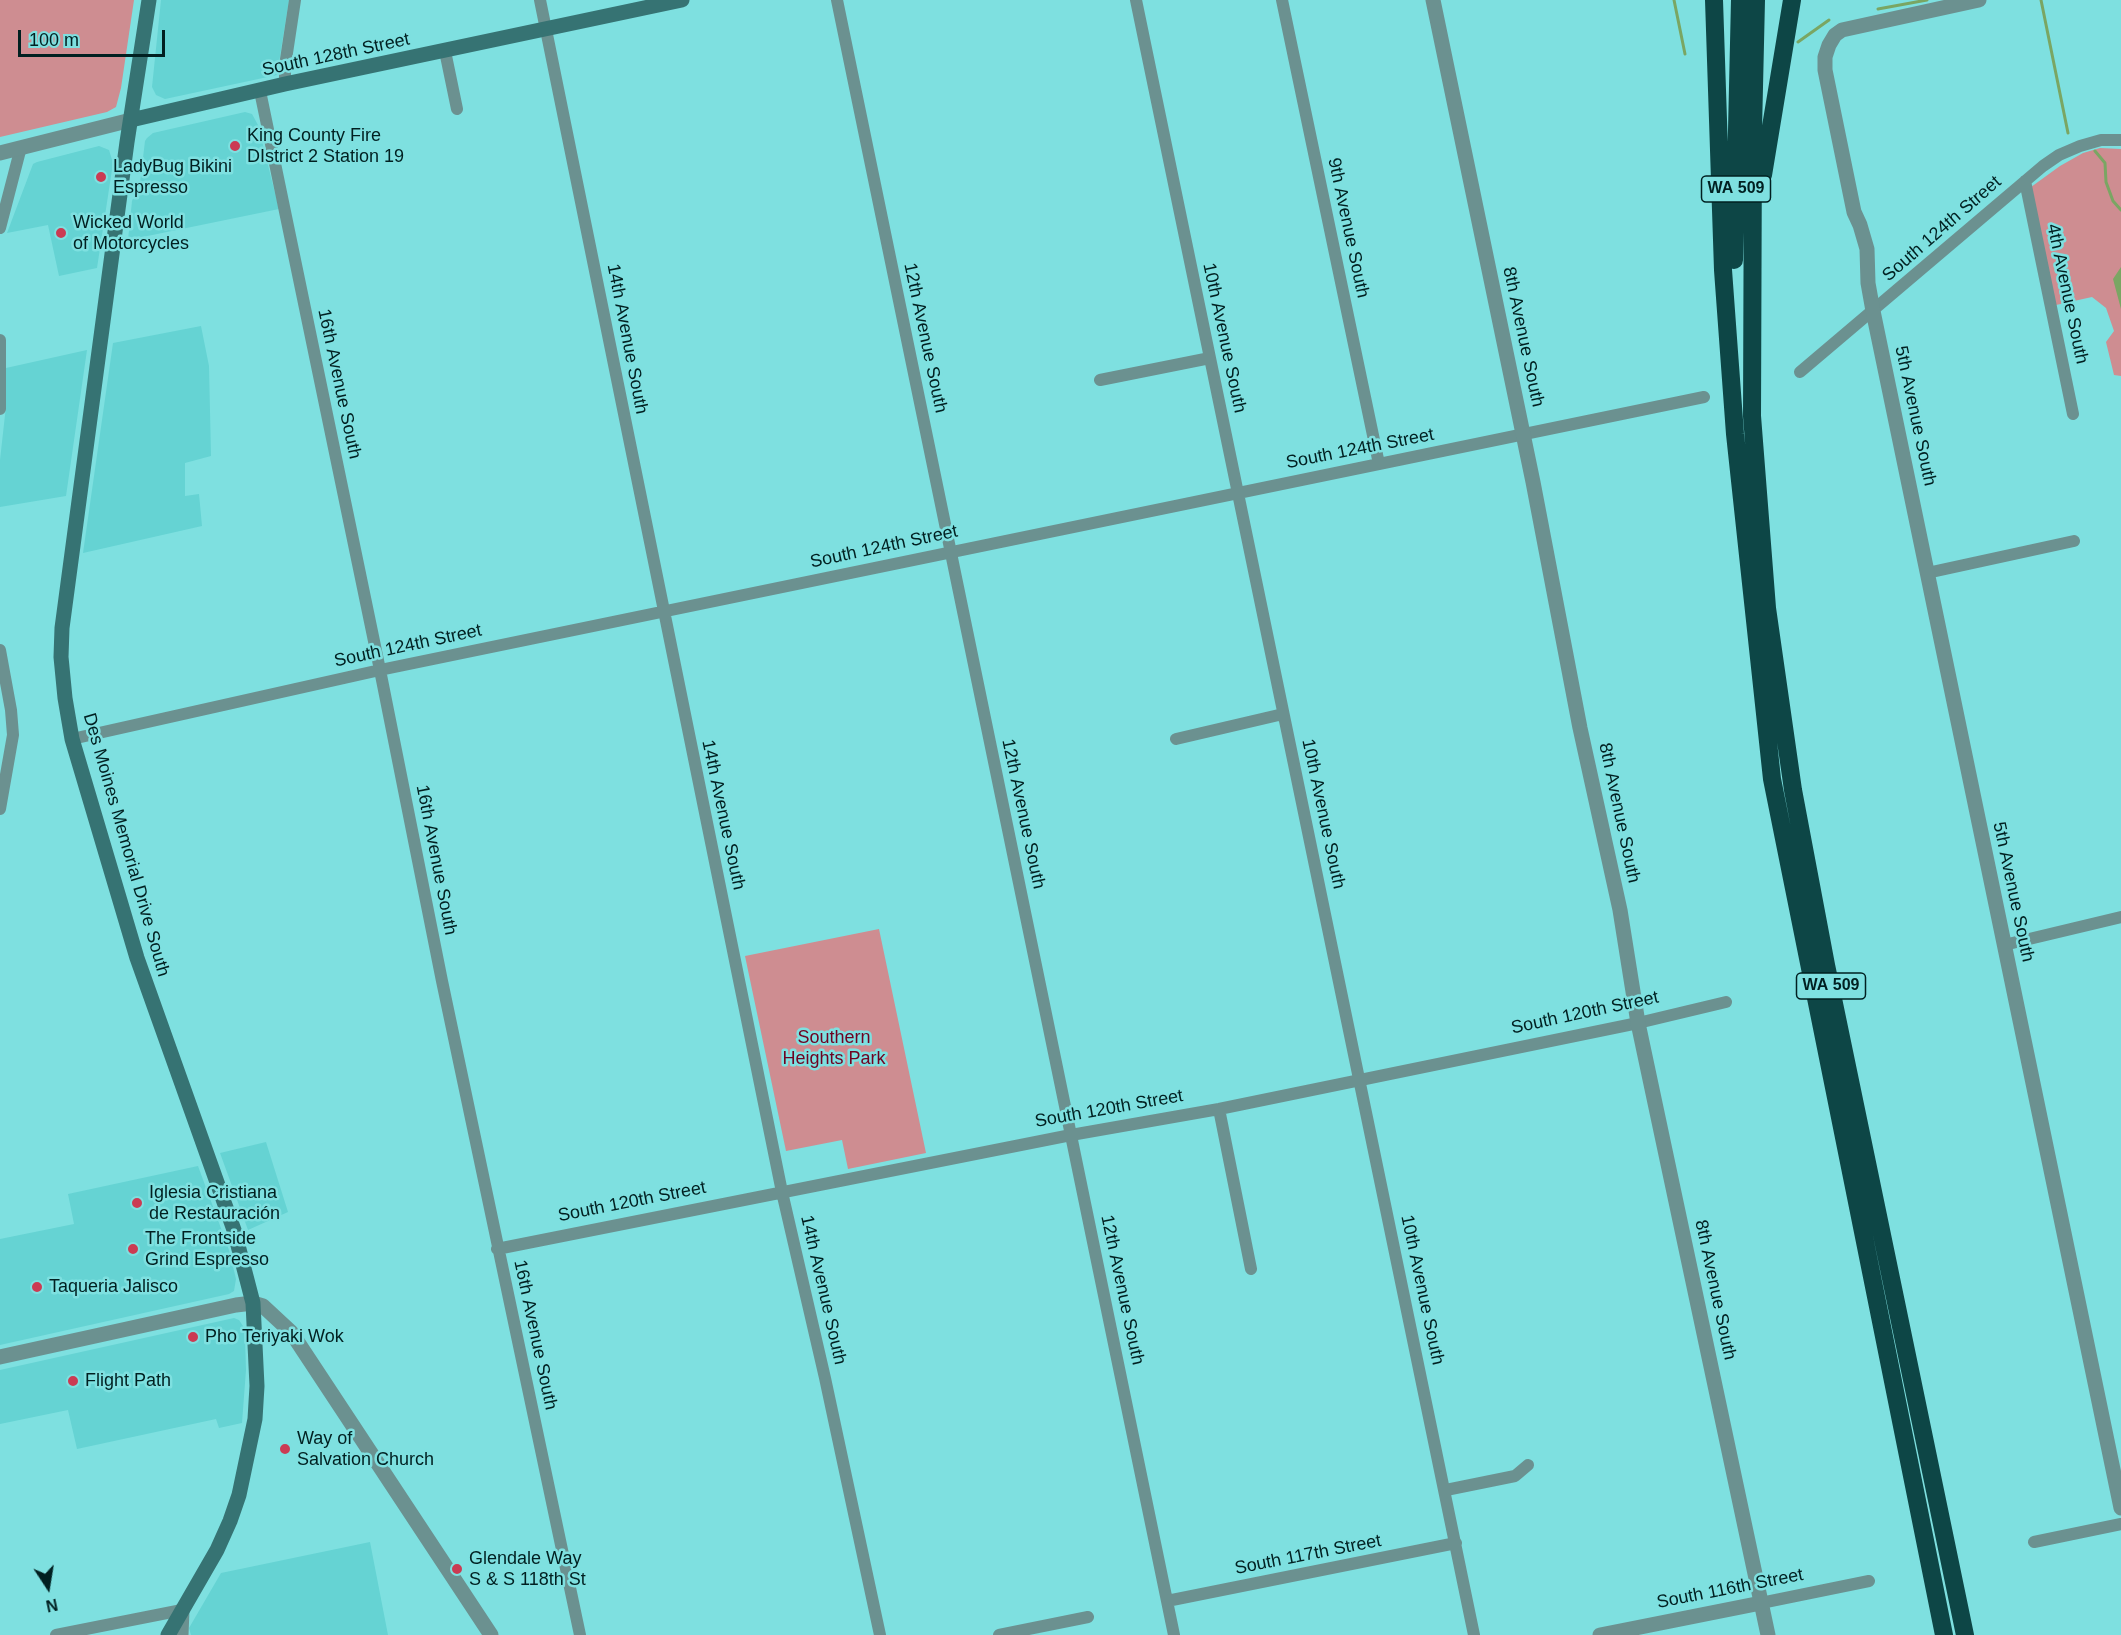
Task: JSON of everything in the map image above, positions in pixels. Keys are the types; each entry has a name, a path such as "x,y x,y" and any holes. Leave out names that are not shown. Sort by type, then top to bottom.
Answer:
{"highway":[{"path":"1714,0 1723,270 1732,379"},
{"name":"WA 509","path":"1740,0 1732,379 1735,434 1772,779 1944,1635"},
{"name":"WA 509","path":"1756,0 1752,416 1767,608 1793,790 1826,965 1965,1635"},
{"path":"1753,329 1757,230 1764,160 1792,0"}],"main road":[{"name":"Des Moines Memorial Drive South","path":"149,0 62,628 62,674 72,739 138,957 234,1230 253,1303 257,1386 255,1419 246,1467 230,1521 217,1550 168,1635"},
{"name":"South 128th Street","path":"131,120 285,84 682,0"}],"street":[{"path":"285,84 285,66 295,0"},
{"name":"14th Avenue South","path":"540,0 782,1192 880,1635"},
{"name":"12th Avenue South","path":"837,0 1174,1635"},
{"name":"10th Avenue South","path":"1136,0 1446,1490 1474,1635"},
{"name":"9th Avenue South","path":"1282,0 1379,464"},
{"name":"8th Avenue South","path":"1433,0 1523,434 1580,728 1620,910 1638,1023 1768,1635"},
{"name":"5th Avenue South","path":"1979,0 1842,30 1835,35 1829,45 1825,57 1825,70 1854,212 1867,249 1868,283 2121,1508"},
{"path":"445,51 456,109"},
{"name":"16th Avenue South","path":"260,91 497,1249 580,1635"},
{"name":"South 128th Street","path":"0,153 131,120"},
{"name":"South 124th Street","path":"1800,372 2025,181 2059,155 2101,140 2121,140"},
{"path":"0,228 21,147"},
{"name":"4th Avenue South","path":"2025,181 2073,414"},
{"path":"0,340 0,409"},
{"path":"1100,380 1210,358"},
{"name":"South 124th Street","path":"72,739 380,670 1704,397"},
{"path":"1928,573 2074,542"},
{"path":"0,650 12,717 5,755 0,809"},
{"path":"1176,739 1283,714"},
{"path":"2004,945 2121,917"},
{"name":"South 120th Street","path":"497,1249 1071,1135 1219,1108 1638,1023 1726,1002"},
{"path":"1219,1108 1251,1269"},
{"path":"0,1357 253,1303 263,1306 291,1332 491,1635"},
{"path":"1446,1490 1515,1476 1528,1465"},
{"path":"2034,1542 2121,1524"},
{"name":"South 117th Street","path":"1167,1601 1456,1543"},
{"name":"South 116th Street","path":"1600,1635 1869,1581"},
{"path":"469,1603 476,1622 477,1635"},
{"path":"56,1635 182,1610 181,1635"},
{"path":"999,1635 1088,1617"}],"shaded area":[{"path":"161,0 289,0 277,75 165,99 156,95 152,87"},
{"path":"245,112 252,114 258,125 279,209 128,240 132,201 140,183 147,138 153,133"},
{"path":"99,146 109,150 113,163 97,268 59,276 48,225 7,233 33,164"},
{"path":"2121,267 2121,309 2113,279"},
{"path":"201,326 209,366 211,456 185,463 185,496 199,494 202,526 83,553 113,343"},
{"path":"87,350 66,496 0,507 0,460 6,406 6,368"},
{"path":"266,1142 288,1212 248,1230 220,1153"},
{"path":"198,1166 229,1250 236,1279 234,1291 0,1345 0,1239 74,1224 68,1194"},
{"path":"234,1318 239,1320 243,1326 245,1337 246,1370 242,1423 219,1428 216,1419 77,1449 68,1410 0,1424 0,1370"},
{"path":"370,1542 388,1635 191,1635 189,1628 221,1573"}],"green space":[{"path":"0,0 134,0 116,107 107,112 0,137"},
{"path":"2100,148 2121,149 2121,376 2114,375 2106,342 2114,331 2106,308 2092,297 2056,305 2031,187 2083,153"},
{"name":"Southern Heights Park","path":"879,929 926,1153 848,1169 842,1140 786,1151 745,956"}],"waterway":[{"path":"1674,0 1685,54"},
{"path":"1878,9 1927,0"},
{"path":"2041,0 2068,133"},
{"path":"1798,42 1829,20"},
{"path":"2095,151 2105,163 2106,182 2113,201 2121,210"}],"place":[{"name":"King County Fire DIstrict 2 Station 19","path":"235,146"},
{"name":"LadyBug Bikini Espresso","path":"101,177"},
{"name":"Wicked World of Motorcycles","path":"61,233"},
{"name":"Iglesia Cristiana de Restauración","path":"137,1203"},
{"name":"The Frontside Grind Espresso","path":"133,1249"},
{"name":"Taqueria Jalisco","path":"37,1287"},
{"name":"Pho Teriyaki Wok","path":"193,1337"},
{"name":"Flight Path","path":"73,1381"},
{"name":"Way of Salvation Church","path":"285,1449"},
{"name":"Glendale Way S & S 118th St","path":"457,1569"}]}
